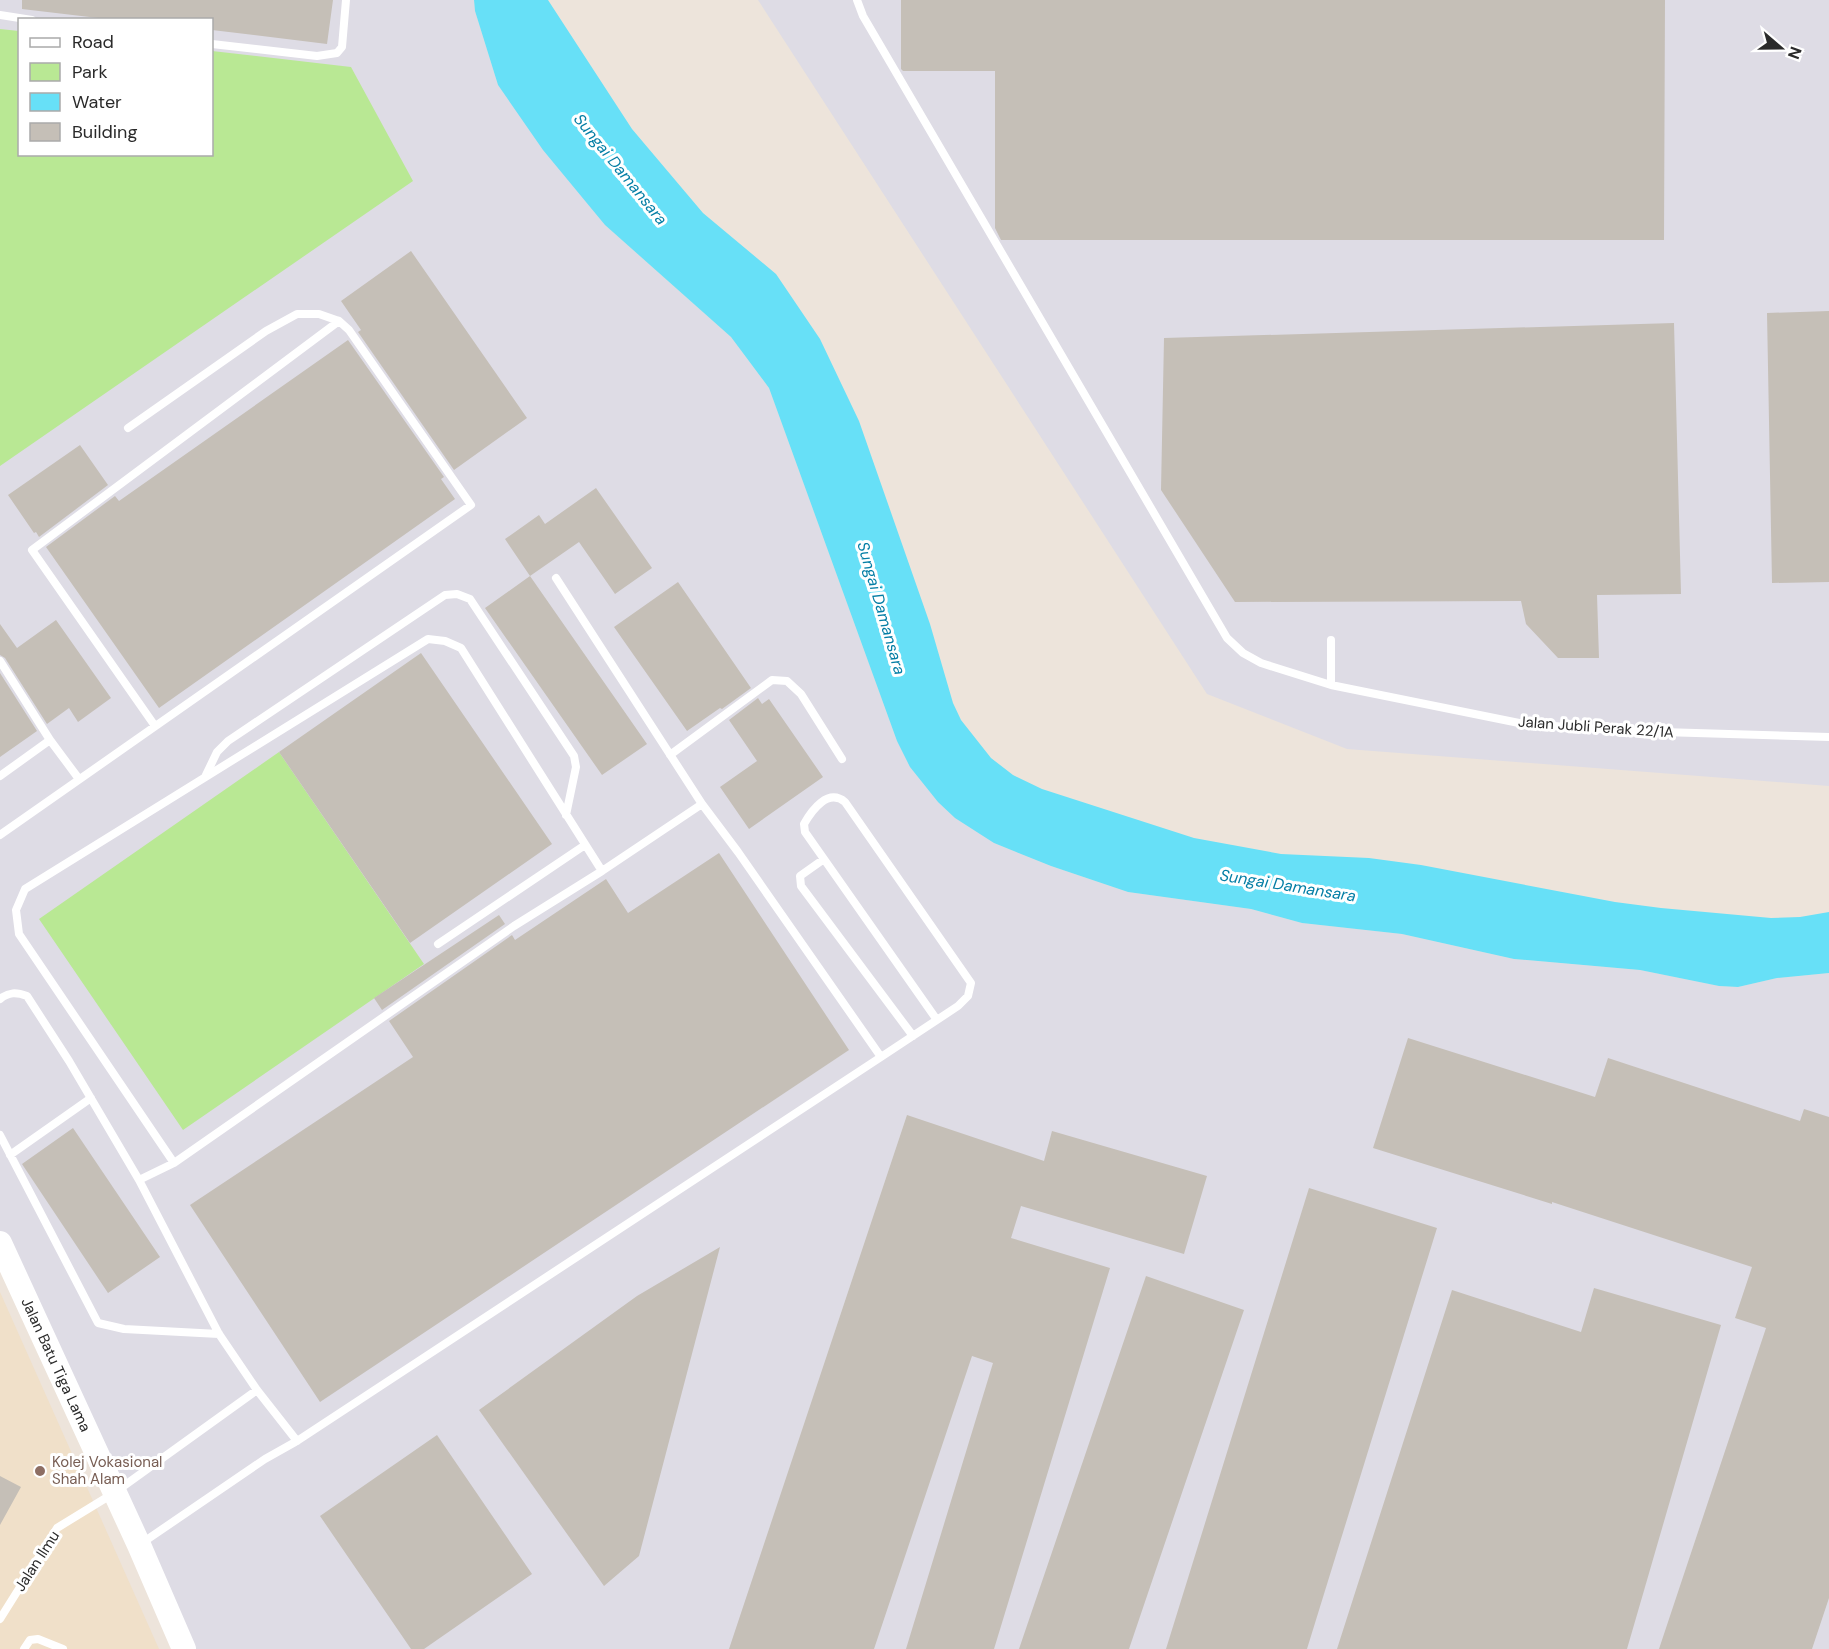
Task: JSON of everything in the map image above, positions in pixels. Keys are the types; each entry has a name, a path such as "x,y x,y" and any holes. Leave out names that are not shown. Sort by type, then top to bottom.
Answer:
{"main road":[{"name":"Jalan Batu Tiga Lama","path":"0,1243 139,1545 184,1649"}],"lane":[{"path":"213,44 317,56 337,53 342,47 346,0"},
{"name":"Jalan Jubli Perak 22/1A","path":"857,0 863,16 1227,638 1243,653 1261,663 1331,685 1524,724 1628,731 1829,737"},
{"path":"0,15 19,18"},
{"path":"0,835 471,505 350,330 339,321 319,314 297,314 266,331 128,428"},
{"path":"155,726 32,550 339,321"},
{"path":"556,578 702,804 882,1057"},
{"path":"205,777 217,752 228,741 445,595 457,594 470,599 574,756 576,767 566,815"},
{"path":"174,1163 19,934 16,910 25,889 428,639 445,641 461,648 602,871"},
{"path":"1331,640 1331,685"},
{"path":"0,661 50,740 79,779"},
{"path":"670,755 772,680 787,681 801,694 842,759"},
{"path":"0,776 50,740"},
{"path":"139,1545 882,1057 958,1006 968,996 971,983 845,802 840,798 831,797 818,804 804,824 806,832 937,1020"},
{"path":"140,1180 174,1163 514,926 702,804"},
{"path":"438,944 585,846"},
{"path":"824,859 800,876 801,886 913,1036"},
{"path":"0,999 8,993 27,996 140,1180 219,1334 257,1390 297,1441"},
{"path":"10,1155 91,1098"},
{"path":"0,1136 98,1323 124,1329 219,1334"},
{"name":"Jalan Ilmu","path":"0,1619 57,1528 114,1493 257,1390"},
{"path":"24,1649 30,1640 38,1639 63,1649"}],"shaded area":[{"path":"0,0 474,0 475,11 498,85 605,225 731,337 769,388 897,741 994,843 1051,866 1128,892 1251,909 1302,923 1402,934 1514,959 1640,970 1719,986 1738,987 1777,978 1829,973 1829,1649 177,1649 0,1234"},
{"path":"758,0 1829,0 1829,786 1347,749 1207,694"},
{"name":"Kolej Vokasional Shah Alam","path":"0,1292 159,1649 0,1649"}],"green space":[{"path":"0,29 18,31 18,156 213,156 213,51 351,67 413,181 0,466"},
{"path":"279,752 424,964 183,1130 39,919"}],"water":[{"name":"Sungai Damansara","path":"474,0 548,0 632,129 703,213 776,274 820,339 859,421 930,624 953,703 961,720 991,758 1013,775 1042,789 1194,838 1281,854 1369,858 1421,865 1615,902 1661,908 1771,918 1800,917 1829,912 1829,973 1777,978 1738,987 1719,986 1640,970 1514,959 1402,934 1302,923 1251,909 1128,892 1051,866 994,843 955,818 938,802 910,767 897,741 769,388 731,337 605,225 543,150 498,85 475,11"}],"building":[{"path":"22,0 333,0 327,44 213,30 213,18 98,18 22,9"},
{"path":"901,0 1665,0 1664,240 1001,240 995,228 995,71 903,71 901,69"},
{"path":"411,251 527,418 454,470 358,332 361,330 341,301"},
{"path":"1829,311 1829,582 1772,583 1767,313"},
{"path":"1674,323 1681,594 1597,595 1599,658 1558,658 1526,624 1521,601 1235,602 1161,490 1164,338"},
{"path":"348,340 444,477 441,479 455,499 159,708 46,547 115,496 119,501"},
{"path":"80,445 108,485 39,537 8,495"},
{"path":"596,488 652,568 615,594 579,542 530,576 505,539 539,515 545,524"},
{"path":"530,576 647,744 602,775 485,608"},
{"path":"678,582 751,688 687,731 614,627"},
{"path":"56,620 111,698 78,722 69,708 47,724 5,658 0,655 0,624 17,648"},
{"path":"421,653 552,844 410,943 279,752"},
{"path":"0,673 37,731 0,757"},
{"path":"758,698 762,704 769,699 823,777 749,829 720,787 757,761 729,720"},
{"path":"719,853 849,1050 320,1402 190,1205 413,1057 389,1021 512,935 515,940 606,879 628,913"},
{"path":"499,915 505,924 382,1010 374,998"},
{"path":"1408,1038 1595,1097 1608,1058 1800,1121 1804,1109 1829,1117 1829,1598 1812,1649 1659,1649 1766,1328 1735,1318 1752,1267 1552,1202 1552,1204 1373,1148"},
{"path":"907,1115 1044,1161 1052,1131 1207,1176 1184,1254 1021,1206 1011,1238 1110,1268 994,1649 906,1649 993,1363 972,1356 874,1649 729,1649"},
{"path":"73,1128 160,1257 108,1293 22,1164"},
{"path":"1309,1188 1437,1228 1307,1649 1166,1649"},
{"path":"720,1247 639,1556 604,1586 479,1410 637,1296"},
{"path":"1146,1276 1244,1310 1129,1649 1019,1649"},
{"path":"1594,1288 1721,1325 1627,1649 1337,1649 1452,1290 1581,1332"},
{"path":"437,1435 532,1574 424,1649 411,1649 320,1516"},
{"path":"0,1476 21,1487 0,1525"}],"place":[{"name":"Kolej Vokasional Shah Alam","path":"40,1471"}]}
